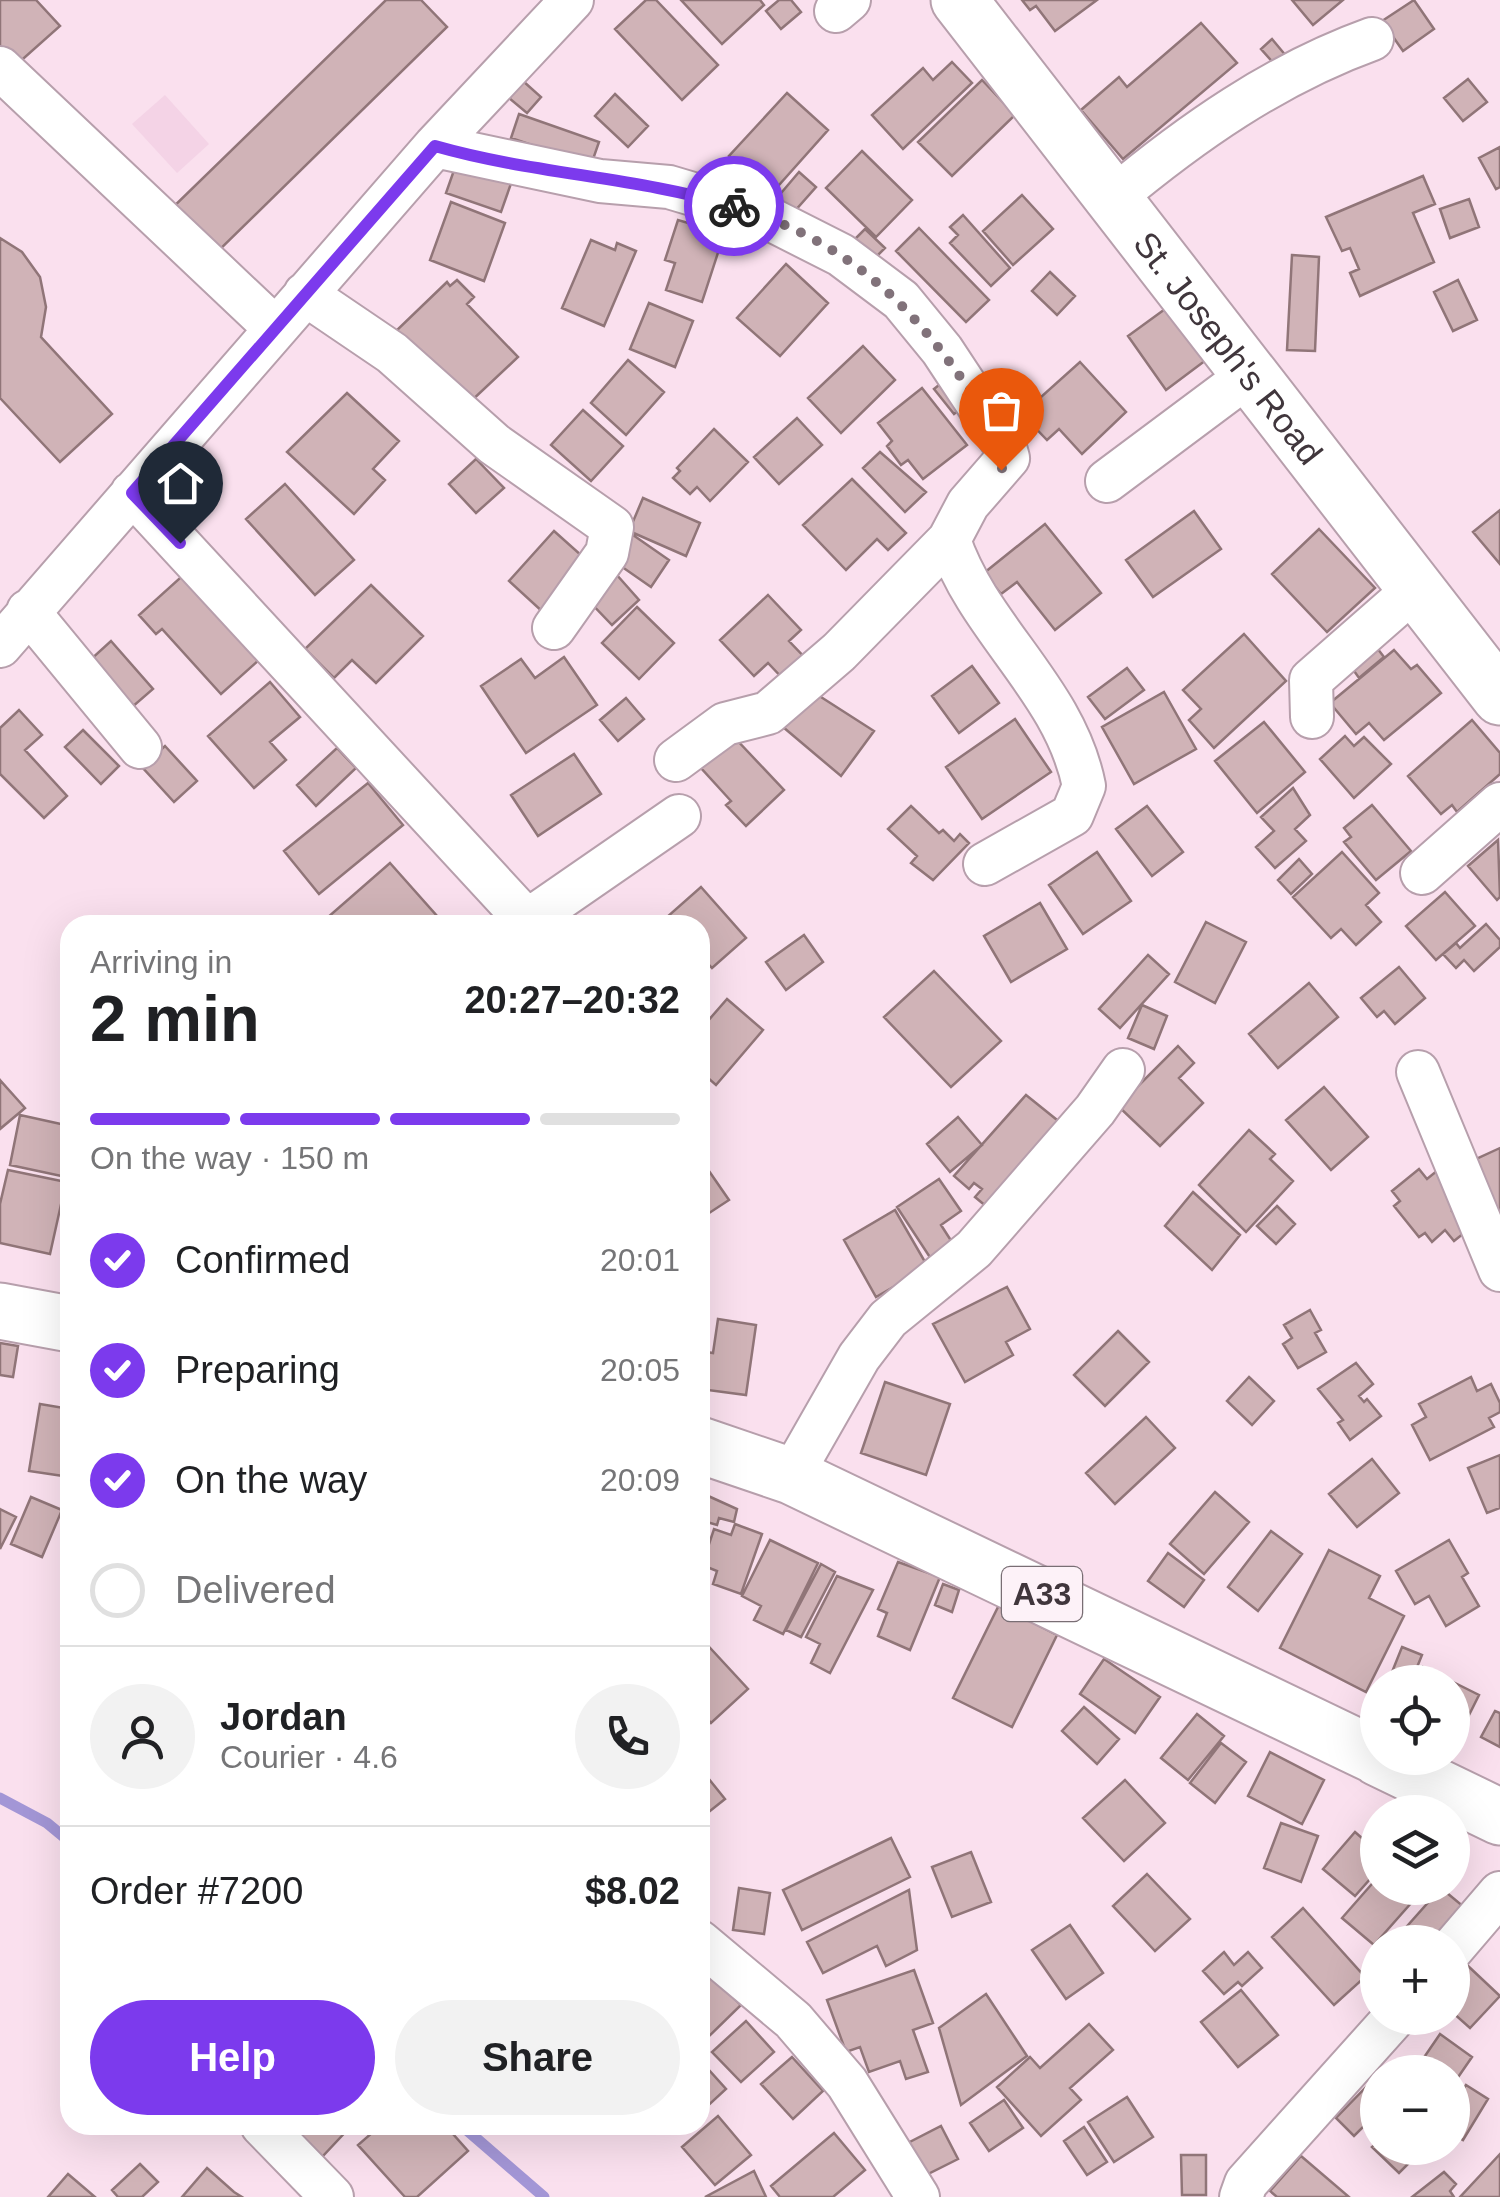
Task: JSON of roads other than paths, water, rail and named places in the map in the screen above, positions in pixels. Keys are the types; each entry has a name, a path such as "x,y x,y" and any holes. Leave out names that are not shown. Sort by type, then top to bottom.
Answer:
{"main road":[{"name":"St. Joseph's Road","path":"959,0 1500,697"},
{"path":"0,1311 60,1322"},
{"name":"A33","path":"710,1449 791,1476 1360,1748"},
{"name":"A33","path":"1415,1775 1500,1817"}],"street":[{"path":"0,646 435,146 572,0"},
{"path":"1112,199 1209,122 1330,54 1372,39"},
{"path":"0,68 275,328"},
{"path":"435,146 600,181 669,187 760,214 841,255 901,300 942,350 1004,444 1008,458 968,504 949,540 840,652 768,713 725,724 676,760"},
{"path":"305,294 392,353 494,444 612,527 607,552 554,628"},
{"path":"1108,482 1250,375"},
{"path":"132,493 522,915"},
{"path":"949,540 958,567 1065,729 1084,786 1072,815 985,864"},
{"path":"1302,686 1416,588"},
{"path":"28,611 140,747"},
{"path":"1422,874 1500,804"},
{"path":"540,915 679,816"},
{"path":"791,1476 850,1372 888,1319 974,1249 1095,1110 1123,1070"},
{"path":"1418,1072 1500,1270"},
{"path":"1470,1928 1500,1893"},
{"path":"710,1950 793,2020 846,2082 918,2197"},
{"path":"1241,2197 1246,2182 1379,2035"},
{"path":"272,2135 332,2197"}],"waterway":[{"path":"0,1798 60,1834"},
{"path":"473,2135 544,2197"}]}
